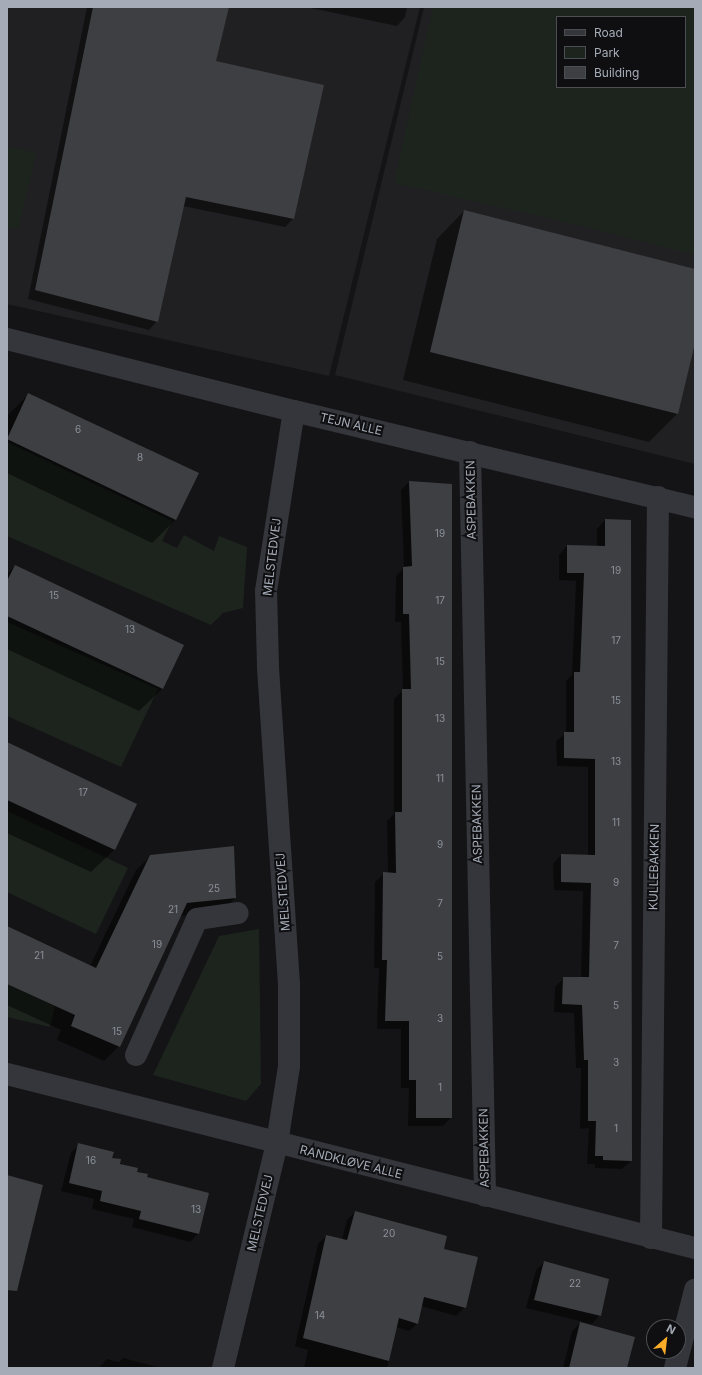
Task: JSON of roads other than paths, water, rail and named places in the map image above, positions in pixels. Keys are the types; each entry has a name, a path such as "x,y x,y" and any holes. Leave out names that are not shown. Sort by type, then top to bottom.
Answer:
{"street":[{"name":"TEJN ALLE","path":"9,345 695,506"},
{"name":"MELSTEDVEJ","path":"223,1368 277,1143 289,1066 289,984 268,666 266,591 294,411"},
{"name":"ASPEBAKKEN","path":"470,452 485,1196"},
{"name":"KULLEBAKKEN","path":"651,1238 658,497"},
{"path":"136,1055 197,918 238,913"},
{"name":"RANDKLØVE ALLE","path":"7,1074 695,1248"},
{"path":"675,1368 695,1290"}]}
